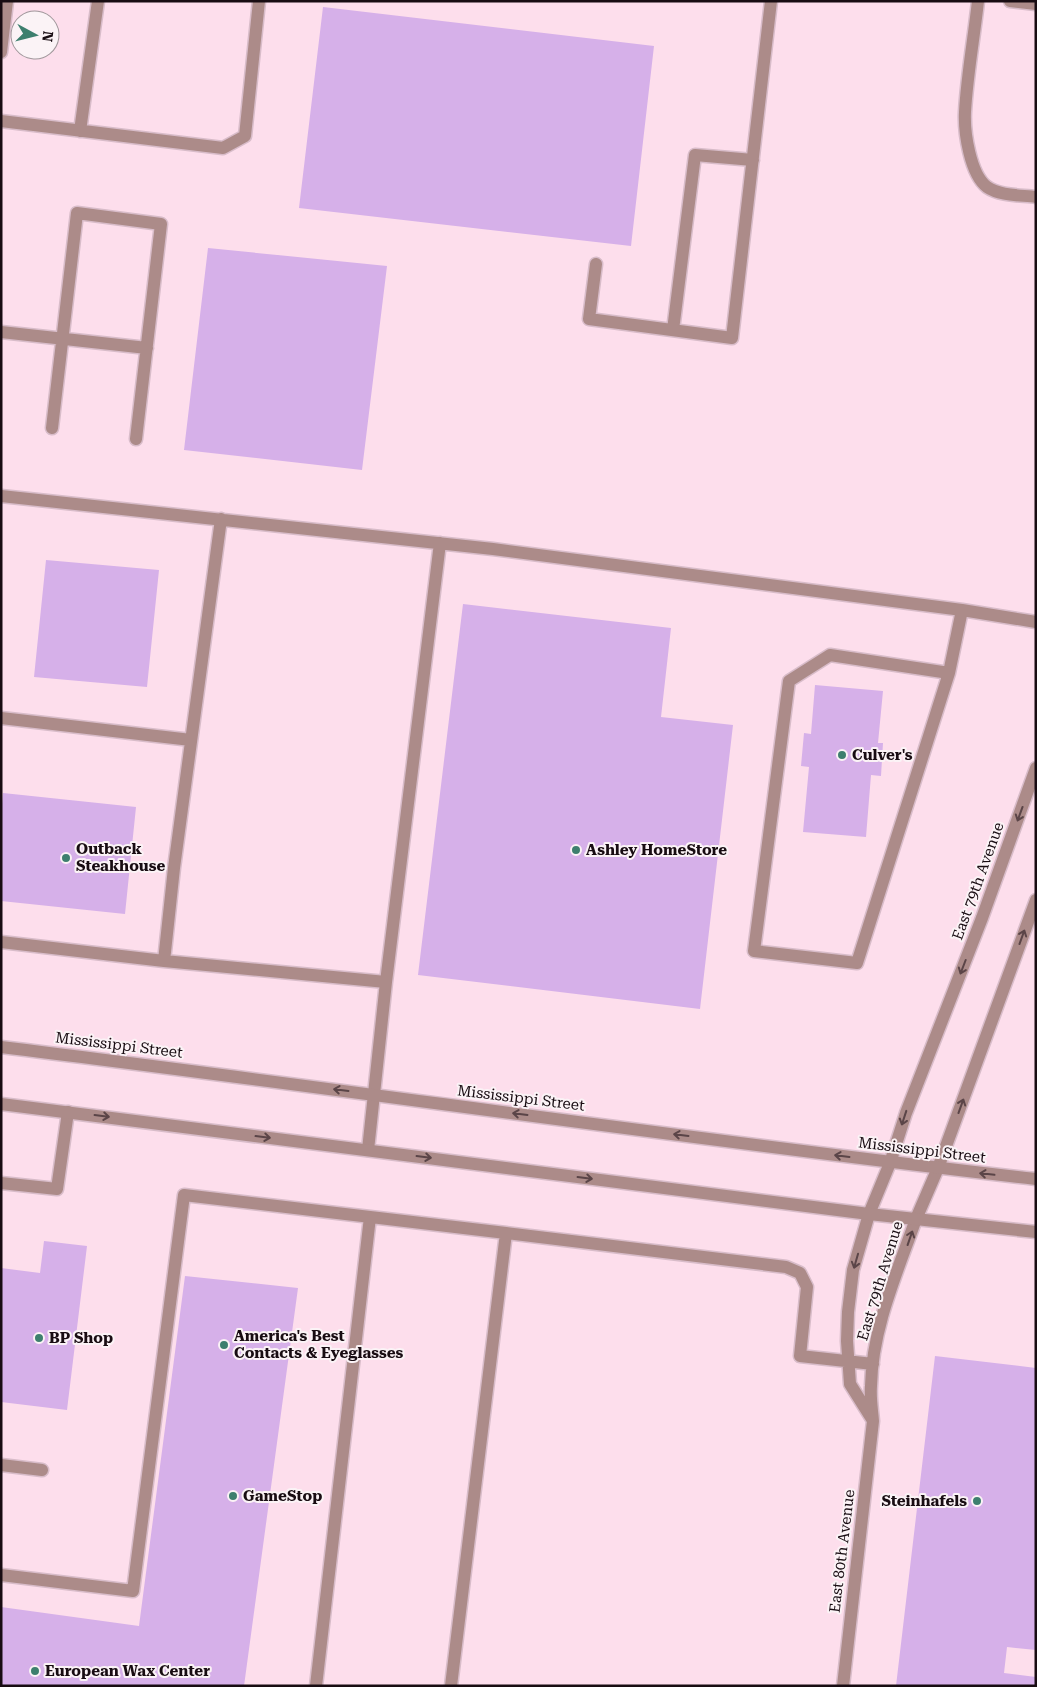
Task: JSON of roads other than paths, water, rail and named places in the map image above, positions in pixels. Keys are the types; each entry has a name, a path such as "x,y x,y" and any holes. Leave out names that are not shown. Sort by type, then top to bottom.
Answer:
{"street":[{"path":"1,52 7,1"},
{"path":"80,131 98,1"},
{"path":"1,121 223,148 245,136 259,1"},
{"path":"596,264 590,319 732,338 771,1"},
{"path":"978,1 965,113 968,144 975,171 987,187 1006,194 1036,197"},
{"path":"1010,1 1036,4"},
{"path":"673,330 695,154 752,160"},
{"path":"52,428 76,213 161,224 136,440"},
{"path":"1,332 147,348"},
{"path":"1,496 440,543 962,610 1036,622"},
{"path":"164,961 174,868 221,519"},
{"path":"368,1150 386,982 440,543"},
{"path":"948,673 830,655 789,681 754,951 857,963 948,673 962,610"},
{"path":"1,718 191,740"},
{"name":"East 79th Avenue","path":"873,1421 850,1384 847,1341 853,1270 869,1214 982,918 1036,768"},
{"name":"East 79th Avenue","path":"873,1421 871,1387 873,1364 876,1342 885,1308 1036,900"},
{"path":"1,942 164,961 386,982"},
{"name":"Mississippi Street","path":"1,1048 1036,1179"},
{"path":"1,1104 916,1220 1036,1232"},
{"path":"1,1183 57,1190 68,1112"},
{"path":"1,1575 133,1591 184,1195 786,1267 800,1273 807,1288 800,1356 873,1364"},
{"path":"316,1686 370,1217"},
{"path":"450,1686 506,1233"},
{"name":"East 80th Avenue","path":"843,1686 873,1421"},
{"path":"1,1465 42,1470"}],"place":[{"name":"Culver's","path":"842,755"},
{"name":"Ashley HomeStore","path":"576,850"},
{"name":"Outback Steakhouse","path":"66,858"},
{"name":"BP Shop","path":"39,1338"},
{"name":"America's Best Contacts & Eyeglasses","path":"224,1345"},
{"name":"GameStop","path":"233,1496"},
{"name":"Steinhafels","path":"977,1501"},
{"name":"European Wax Center","path":"35,1671"}]}
